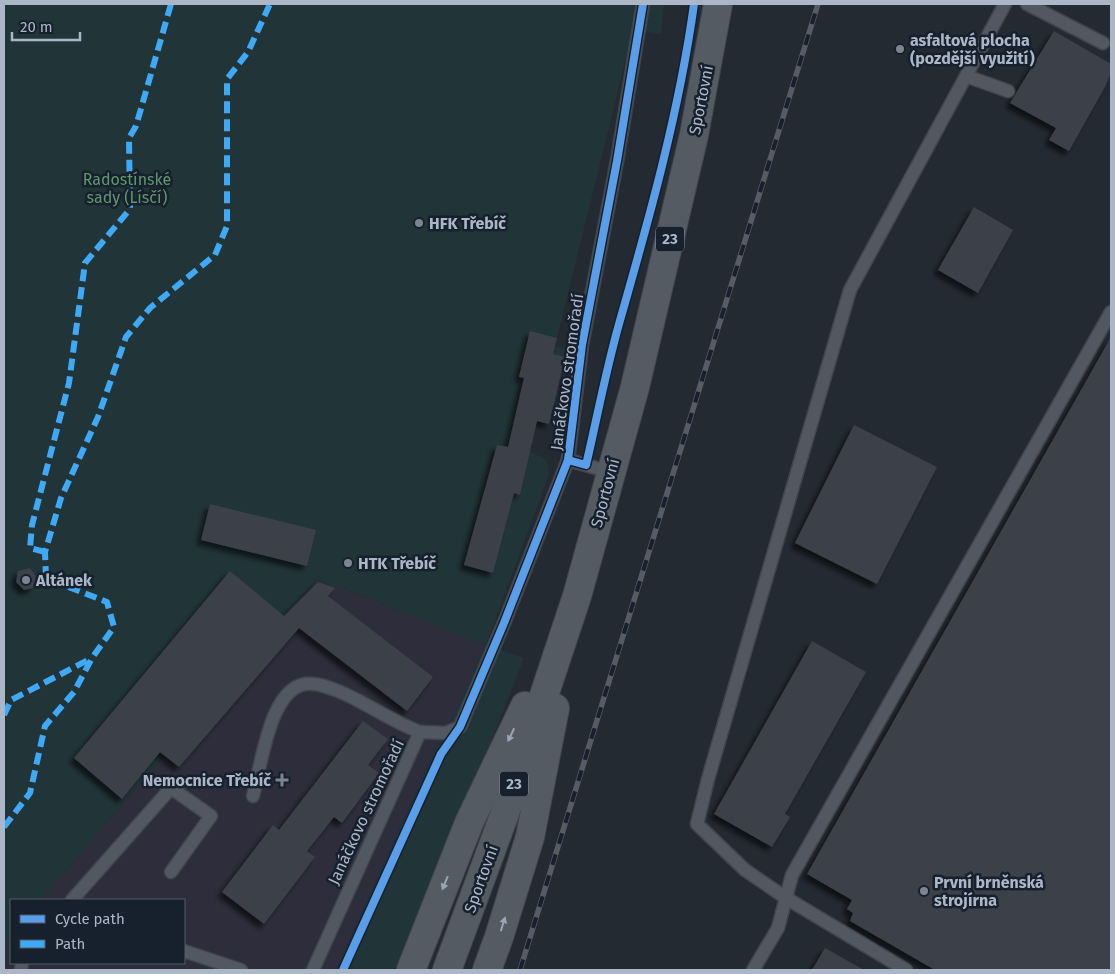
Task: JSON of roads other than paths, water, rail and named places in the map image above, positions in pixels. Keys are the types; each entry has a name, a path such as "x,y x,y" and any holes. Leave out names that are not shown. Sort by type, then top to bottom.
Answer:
{"main road":[{"name":"Sportovní","path":"447,970 505,813 576,596 635,387 682,189 708,65 718,4"},
{"path":"411,970 470,823 576,596"},
{"path":"487,970 530,837 576,596"}],"lane":[{"name":"Janáčkovo stromořadí","path":"313,970 420,732 446,733 460,727 500,622 568,460 582,345 643,4"},
{"path":"906,970 786,898 745,870 697,824 708,779 850,290 1005,4"},
{"path":"1027,4 1103,43"},
{"path":"966,76 1008,92"},
{"path":"753,970 778,928 792,875 1111,312"},
{"path":"568,460 610,472"},
{"path":"253,796 274,717 283,698 296,687 312,684 334,690 390,720 420,732"},
{"path":"73,899 170,788 211,816 171,872"},
{"path":"185,951 241,970"}],"railway":[{"path":"520,970 818,4"}],"place":[{"name":"asfaltová plocha (pozdější využití)","path":"900,49"},
{"name":"HFK Třebíč","path":"419,223"},
{"name":"HTK Třebíč","path":"348,563"},
{"name":"Altánek","path":"26,580"},
{"name":"Nemocnice Třebíč","path":"282,780"},
{"name":"První brněnská strojírna","path":"924,891"}],"park label":[{"name":"Radostínské sady (Lísčí)","path":"127,188"}]}
